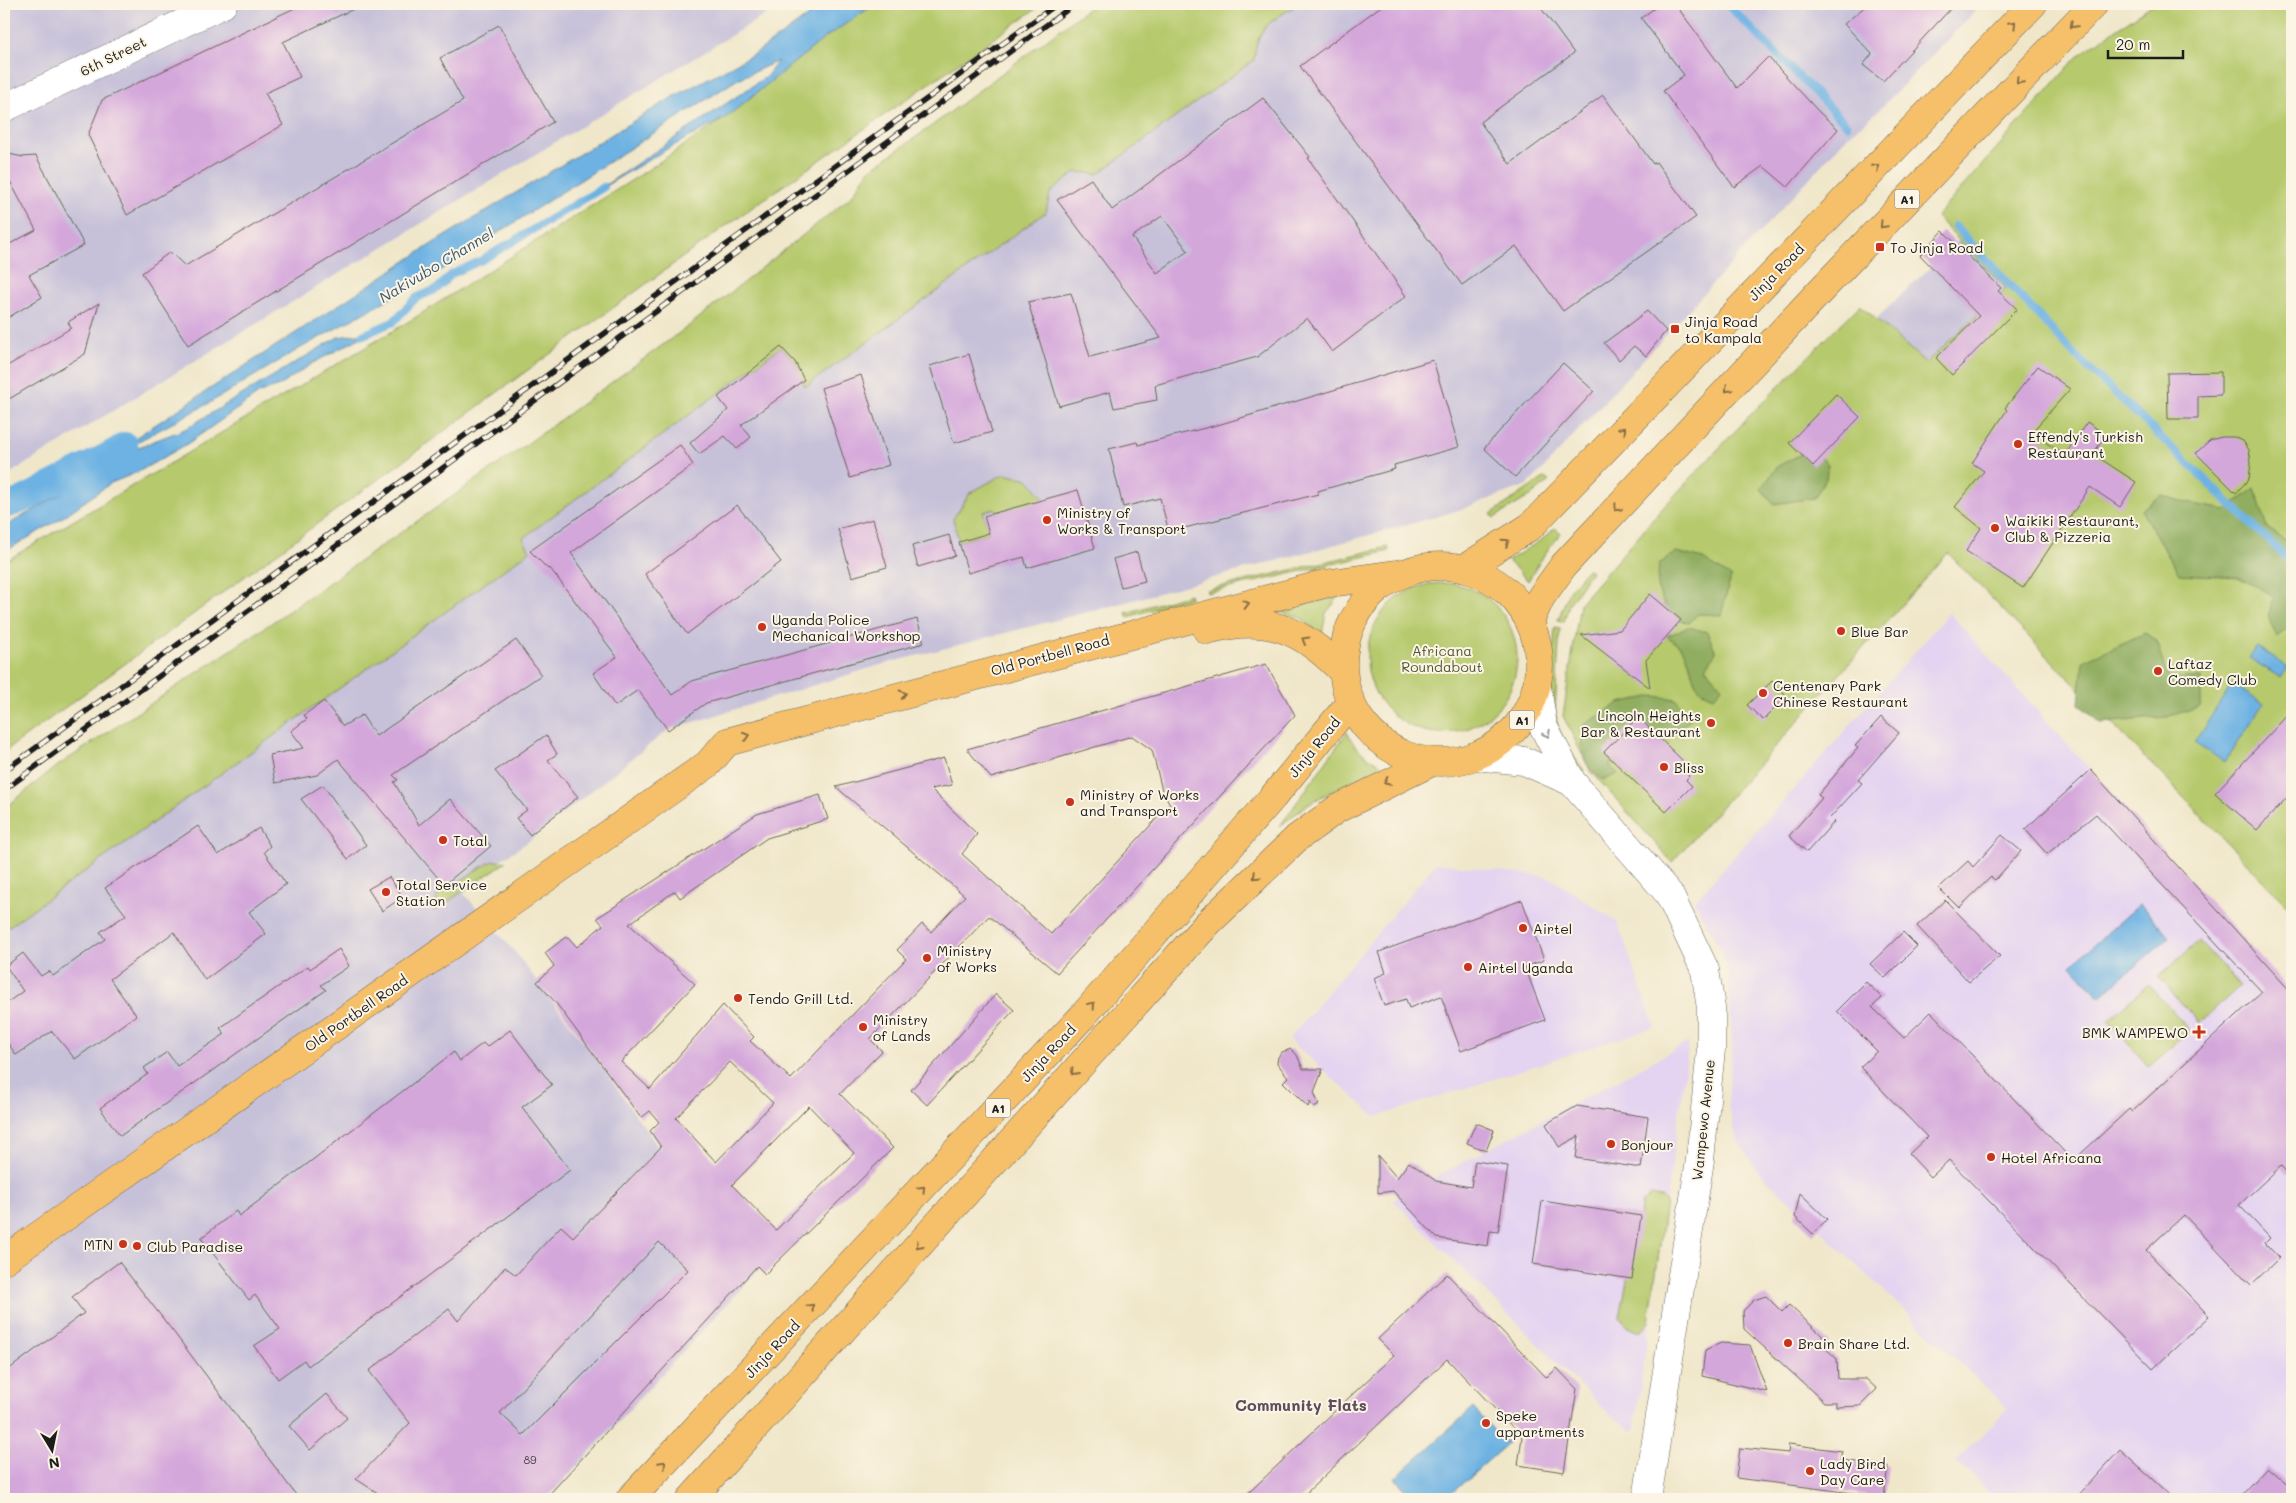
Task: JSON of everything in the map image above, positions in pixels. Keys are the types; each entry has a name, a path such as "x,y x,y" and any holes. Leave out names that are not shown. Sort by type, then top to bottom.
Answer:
{"main road":[{"name":"Jinja Road","path":"1465,568 1531,526 2033,4"},
{"name":"A1","path":"1530,621 1541,597 1564,565 2052,46 2094,4"},
{"name":"A1","path":"691,1499 1208,923 1296,838 1337,809 1383,784 1432,762 1475,756 1503,740 1525,716 1537,687 1539,654 1530,621 1514,597 1507,591 1492,580 1465,568 1434,566 1403,573 1377,589 1356,612 1345,641 1342,671 1350,703 1370,732 1398,753 1432,762"},
{"name":"Old Portbell Road","path":"4,1260 708,764 727,742 739,737 1324,584 1403,573"},
{"name":"Old Portbell Road","path":"708,764 812,738 1215,628 1257,623 1286,629 1326,654 1342,671"},
{"name":"Jinja Road","path":"630,1499 1082,1017 1236,840 1350,703"}],"street":[{"name":"6th Street","path":"4,108 223,4"},
{"path":"1537,687 1543,726 1572,782"},
{"path":"1475,756 1524,761 1572,782"},
{"name":"Wampewo Avenue","path":"1572,782 1669,894 1705,970 1711,1008 1711,1049 1700,1160 1647,1499"}],"shaded area":[{"path":"4,4 783,4 4,477"},
{"path":"1208,4 1982,4 1876,113 1849,135 1528,485 1453,512 1111,606 880,665 668,730 526,843 459,888 514,951 595,1057 704,1212 760,1268 547,1499 4,1499 4,930 530,551 523,539"},
{"path":"1959,240 2006,288 1926,363 1876,319"},
{"name":"Hotel Africana","path":"1949,613 2292,993 2292,1499 1997,1499 1956,1461 2008,1409 1757,1170 1737,1140 1728,1106 1732,1041 1729,984 1722,950 1694,902"},
{"path":"1436,863 1549,877 1617,922 1655,1027 1376,1117 1289,1039"},
{"path":"1689,1042 1634,1432 1608,1413 1393,1200"}],"green space":[{"path":"875,4 1043,4 727,225 4,752 4,562 408,322 637,177 725,118 826,37"},
{"path":"1094,4 1298,4 1273,20 1262,32 1258,39 1254,60 1098,174 1076,172 1050,193 1046,212 805,387 795,362 781,347 523,538 530,551 4,930 4,809 53,769 267,626 512,455 690,325 851,197 869,170 929,128"},
{"path":"2153,4 2292,4 2292,910 1948,553 1672,862 1590,770 1563,716 1580,603 1659,512 1754,411 1860,305 1926,363 2006,288 1936,217 2079,55"},
{"path":"1811,449 1828,464 1826,479 1814,498 1774,504 1761,489 1778,466"},
{"path":"1004,474 1028,479 1045,500 1000,526 995,509 983,512 989,533 959,542 953,519 970,493"},
{"path":"1544,478 1549,481 1532,495 1494,518 1491,514"},
{"path":"2255,488 2267,528 2292,544 2292,624 2277,637 2268,617 2274,596 2238,577 2179,574 2141,510 2161,495 2188,503 2226,510"},
{"path":"1555,528 1561,533 1544,555 1528,581 1508,561 1544,538"},
{"path":"1388,547 1389,551 1207,593 1207,590"},
{"path":"1676,552 1703,559 1731,577 1721,615 1698,614 1689,622 1671,620 1657,587 1659,564"},
{"path":"1587,569 1591,571 1569,604 1564,622 1558,620 1570,589"},
{"name":"Africana Roundabout","path":"1442,583 1471,589 1495,605 1511,629 1517,658 1511,687 1495,711 1471,727 1442,733 1413,727 1389,711 1373,687 1367,658 1373,629 1389,605 1413,589"},
{"path":"1190,594 1190,598 1128,617 1126,613"},
{"path":"1339,597 1326,613 1322,634 1299,617 1272,610"},
{"path":"1555,627 1560,628 1556,719 1561,735 1573,756 1584,770 1579,773 1549,715"},
{"path":"1688,627 1707,632 1716,652 1706,668 1722,687 1714,697 1700,689 1694,680 1686,653 1667,636"},
{"path":"2145,633 2156,640 2167,677 2201,678 2201,706 2167,717 2100,723 2079,704 2083,661"},
{"path":"1654,696 1676,699 1690,719 1670,738 1638,728 1615,748 1610,766 1618,774 1603,780 1586,762 1583,751 1583,726 1619,703"},
{"path":"1347,732 1361,752 1382,765 1308,804 1280,826"},
{"path":"493,861 506,862 434,911 437,896"},
{"path":"2199,941 2240,986 2199,1023 2158,977"},
{"path":"2148,984 2190,1030 2149,1067 2108,1021"},
{"path":"1650,1195 1662,1197 1666,1203 1649,1322 1640,1332 1626,1326 1620,1317 1642,1202"}],"water":[{"path":"825,4 875,4 826,37 725,118 667,149 595,192 767,76 778,61 738,79 439,271 299,349 211,402 100,462 185,429 338,337 371,332 313,363 279,386 260,393 187,444 138,472 111,483 60,519 4,552 4,527 88,478 95,464 435,242 673,97 756,53"},
{"path":"2257,647 2288,667 2281,678 2249,658"},
{"path":"2232,684 2263,704 2225,762 2194,743"},
{"path":"2140,904 2169,937 2099,997 2071,965"},
{"path":"1473,1408 1507,1444 1445,1499 1414,1499 1395,1478"}],"building":[{"path":"303,4 364,4 283,42 300,77 265,93 283,125 127,215 88,135 102,100"},
{"path":"1384,4 1538,4 1574,53 1480,122 1510,164 1603,95 1653,164 1656,162 1696,217 1563,311 1516,246 1462,285 1300,66"},
{"path":"1660,4 1675,4 1737,88 1768,57 1820,113 1838,129 1788,187 1763,166 1734,187 1663,91 1684,75 1641,18"},
{"path":"1868,4 1955,4 1883,81 1863,65 1872,54 1844,24"},
{"path":"499,25 553,122 188,345 142,273 170,252 185,266 463,101 440,58"},
{"path":"1263,98 1310,157 1308,158 1406,296 1332,352 1307,318 1257,357 1155,385 1157,400 1114,408 1110,392 1059,406 1028,302 1071,293 1090,357 1161,338 1057,200 1091,179 1112,210","holes":["1162,216 1188,251 1157,273 1132,237"]},
{"path":"4,153 23,157 36,156 84,245 29,275 42,297 4,320 4,247 36,230 4,170"},
{"path":"1943,231 2001,288 1998,291 2017,309 1952,375 1936,358 1979,316 1920,255"},
{"path":"99,303 85,354 4,402 4,368 71,328 68,322"},
{"path":"1647,311 1666,331 1646,356 1634,346 1619,360 1604,343"},
{"path":"781,347 795,362 804,380 741,425 751,437 737,449 725,436 699,454 690,443 728,410 718,397"},
{"path":"969,354 992,432 954,443 930,366"},
{"path":"1433,360 1459,447 1394,465 1395,469 1318,491 1318,494 1169,532 1160,498 1123,507 1109,449 1137,442 1138,445 1221,424"},
{"path":"1563,363 1594,391 1515,477 1484,448"},
{"path":"2038,366 2070,389 2031,433 2065,455 2087,422 2106,435 2093,454 2136,482 2120,507 2090,487 2023,588 1966,551 1981,528 1955,507 1984,471 1972,463 2007,410 2005,408"},
{"path":"2221,372 2221,395 2198,396 2198,419 2168,419 2167,373"},
{"path":"861,375 889,465 850,478 821,388"},
{"path":"1836,394 1860,417 1813,466 1789,443"},
{"path":"2234,437 2243,441 2249,450 2251,462 2249,479 2236,493 2196,453 2210,440"},
{"path":"680,445 693,465 571,553 672,695 692,681 917,619 924,643 706,703 668,730 638,690 615,706 593,673 617,657 550,568 548,569 530,551"},
{"path":"1078,490 1095,548 1027,568 1024,557 968,573 959,542 989,533 984,516"},
{"path":"737,505 781,562 687,634 645,574"},
{"path":"873,519 887,567 852,577 838,529"},
{"path":"949,535 955,556 918,567 912,546"},
{"path":"1137,552 1145,581 1121,587 1113,559"},
{"path":"1650,594 1681,620 1646,660 1650,688 1581,635 1620,630"},
{"path":"516,640 541,675 393,775 398,780 394,782 419,825 450,799 491,846 444,885 338,759 317,775 275,783 270,755 304,748 291,731 307,719 304,715 324,701 343,726 362,715 376,736"},
{"path":"1266,664 1295,715 1057,973 989,916 870,1039 882,1051 840,1094 893,1148 765,1274 757,1266 545,1499 387,1499 356,1479 410,1423 369,1371 449,1309 458,1321 505,1267 516,1275 561,1226 573,1237 661,1147 650,1131 659,1122 650,1111 641,1118 556,1003 537,982 554,966 545,953 567,936 577,947 603,925 597,918 757,814 820,795 828,819 767,838 680,898 675,891 629,924 695,984 621,1062 650,1089 723,1005 754,1037 750,1041 791,1079 906,959 897,950 922,924 931,932 965,896 836,787 944,758 952,785 931,789 977,834 962,854 1051,934 1170,804 1162,790 1152,750 1132,736 991,778 967,749","holes":["730,1062 773,1103 716,1162 676,1118","809,1106 854,1153 776,1230 732,1185","659,1242 688,1270 523,1435 500,1413"]},
{"path":"1772,681 1787,696 1763,720 1747,705"},
{"path":"2292,710 2292,792 2257,830 2215,793"},
{"path":"1638,717 1684,762 1680,767 1689,776 1686,780 1692,786 1666,812 1604,752"},
{"path":"1881,717 1899,733 1858,780 1862,783 1830,818 1834,822 1807,852 1789,836 1822,798 1818,795 1858,748 1855,746"},
{"path":"546,735 557,754 548,760 578,797 530,835 516,818 527,810 495,771"},
{"path":"2091,770 2292,993 2292,1178 2281,1166 2239,1205 2270,1238 2265,1243 2279,1258 2251,1285 2184,1215 2146,1250 2209,1316 2153,1369 1949,1160 1931,1177 1909,1154 1927,1137 1860,1067 1877,1051 1837,1011 1866,982 1882,998 1872,1007 1904,1038 1931,1012 2073,1161 2129,1109 2132,1112 2262,992 2096,814 2047,854 2025,829"},
{"path":"323,785 366,845 348,859 301,799"},
{"path":"198,826 218,855 259,828 270,846 264,852 286,884 249,912 266,934 205,980 174,932 110,979 136,1015 75,1059 52,1031 16,1055 4,1037 4,1005 23,991 6,966 23,953 41,976 49,971 53,976 105,939 100,932 126,915 105,888"},
{"path":"2002,835 2021,851 1995,880 1991,877 1959,908 1939,888 1968,861 1973,867"},
{"path":"389,877 403,897 382,911 368,889"},
{"path":"1522,900 1544,960 1525,967 1545,1020 1461,1051 1441,996 1409,1008 1406,999 1384,1006 1374,978 1386,973 1379,952"},
{"path":"1945,900 2000,956 1969,982 1917,926"},
{"path":"1903,932 1917,946 1885,978 1870,964"},
{"path":"339,949 349,966 321,985 326,990 120,1136 100,1108 148,1074 144,1068 167,1052 177,1066 225,1034 220,1028 308,966 310,969"},
{"path":"996,994 1014,1010 927,1105 911,1090"},
{"path":"510,1030 552,1085 522,1107 570,1170 308,1366 304,1360 278,1379 254,1346 280,1329 255,1295 249,1300 201,1238 236,1211 239,1216 454,1052 460,1061 483,1043 487,1047"},
{"path":"1291,1049 1297,1055 1303,1069 1323,1069 1314,1092 1319,1105 1314,1108 1310,1102 1308,1107 1283,1082 1288,1077 1277,1063 1278,1057 1282,1052"},
{"name":"Bonjour","path":"1577,1106 1648,1117 1641,1168 1576,1158 1579,1136 1559,1147 1546,1124"},
{"path":"1476,1123 1494,1130 1486,1151 1467,1143"},
{"path":"1378,1156 1397,1178 1409,1162 1436,1181 1471,1187 1475,1161 1508,1166 1498,1232 1490,1231 1488,1246 1437,1238 1393,1191 1378,1193"},
{"path":"1800,1193 1827,1219 1813,1234 1795,1217"},
{"path":"1542,1201 1641,1216 1632,1279 1533,1264"},
{"path":"119,1262 299,1499 4,1499 4,1373 84,1313 72,1297"},
{"path":"1447,1274 1547,1378 1557,1368 1577,1389 1564,1472 1518,1465 1522,1437 1447,1359 1300,1499 1242,1499 1394,1355 1378,1339"},
{"path":"1766,1296 1782,1312 1789,1305 1829,1342 1824,1347 1837,1359 1838,1379 1866,1379 1877,1389 1860,1406 1836,1407 1836,1402 1824,1402 1744,1329 1743,1311 1754,1300"},
{"path":"1721,1343 1750,1345 1767,1392 1702,1376 1705,1350"},
{"path":"327,1394 347,1418 310,1450 289,1426"},
{"path":"1789,1444 1842,1451 1840,1460 1888,1466 1884,1497 1736,1478 1740,1448 1788,1453"},
{"path":"2120,1450 2174,1499 2075,1499"},
{"path":"2267,1467 2292,1489 2292,1499 2237,1499"}],"waterway":[{"path":"1727,4 1847,125"},
{"path":"363,335 393,322 416,298 437,289 452,274 482,260 604,187"},
{"path":"1955,226 2074,354 2292,563"},
{"name":"Nakivubo Channel","path":"4,506 26,498 125,445"}],"railway":[{"path":"4,771 1057,4"},
{"path":"4,790 1075,4"}],"place":[{"name":"To Jinja Road","path":"1880,247"},
{"name":"Jinja Road to Kampala","path":"1675,329"},
{"name":"Effendy's Turkish Restaurant","path":"2018,444"},
{"name":"Ministry of Works & Transport","path":"1047,520"},
{"name":"Waikiki Restaurant, Club & Pizzeria","path":"1995,528"},
{"name":"Uganda Police Mechanical Workshop","path":"762,627"},
{"name":"Blue Bar","path":"1841,631"},
{"name":"Laftaz Comedy Club","path":"2158,671"},
{"name":"Centenary Park Chinese Restaurant","path":"1763,693"},
{"name":"Lincoln Heights Bar & Restaurant","path":"1711,723"},
{"name":"Bliss","path":"1664,767"},
{"name":"Ministry of Works and Transport","path":"1070,802"},
{"name":"Total","path":"443,840"},
{"name":"Total Service Station","path":"386,892"},
{"name":"Airtel","path":"1523,928"},
{"name":"Ministry of Works","path":"927,958"},
{"name":"Airtel Uganda","path":"1468,967"},
{"name":"Tendo Grill Ltd.","path":"738,998"},
{"name":"Ministry of Lands","path":"863,1027"},
{"name":"BMK WAMPEWO","path":"2199,1032"},
{"name":"Bonjour","path":"1611,1144"},
{"name":"Hotel Africana","path":"1991,1157"},
{"name":"MTN","path":"123,1244"},
{"name":"Club Paradise","path":"137,1246"},
{"name":"Brain Share Ltd.","path":"1788,1343"},
{"name":"Speke appartments","path":"1486,1423"},
{"name":"Lady Bird Day Care","path":"1810,1471"}],"district":[{"name":"Community Flats","path":"1301,1404"}]}
